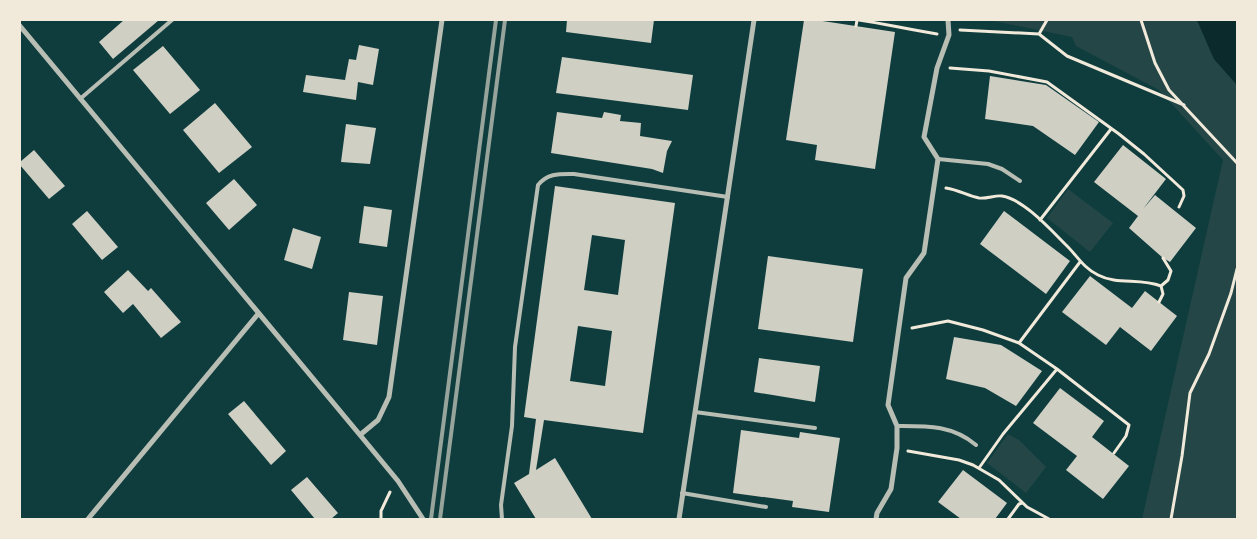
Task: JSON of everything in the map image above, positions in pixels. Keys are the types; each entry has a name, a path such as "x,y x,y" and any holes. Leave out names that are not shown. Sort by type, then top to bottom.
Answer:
{"street":[{"path":"360,435 378,420 389,398 442,20"},
{"path":"679,519 754,20"},
{"path":"876,519 877,513 891,489 897,448 898,426 888,405 906,278 924,253 938,159 924,137 937,68 949,32 948,20"},
{"path":"20,26 398,481 423,519"},
{"path":"88,519 258,314"}],"lane":[{"path":"80,99 172,20"},
{"path":"938,159 988,164 1002,169 1020,181"},
{"path":"502,519 512,426 515,347 538,185 544,178 553,175 574,174 728,197"},
{"path":"695,412 815,428"},
{"path":"898,426 928,426 956,432 976,445"},
{"path":"682,493 766,507"}],"path":[{"path":"856,26 858,20 890,24 907,30 1039,34 1067,56 1184,104"},
{"path":"1039,34 1047,20"},
{"path":"1141,20 1155,63 1169,90 1237,163"},
{"path":"937,68 989,71 1047,82 1144,154 1183,190 1184,196 1179,207"},
{"path":"1040,220 1111,129"},
{"path":"933,187 957,190 979,198 1002,196 1017,202 1040,220 1076,254 1080,262 1098,275 1113,280 1149,281 1161,286"},
{"path":"1161,286 1168,280 1171,271 1163,258"},
{"path":"1018,343 1080,262"},
{"path":"1171,519 1190,393 1209,354 1231,293 1237,269"},
{"path":"1159,302 1163,294 1161,286"},
{"path":"899,331 948,321 983,330 1018,343 1057,369 1129,425 1126,436 1114,453"},
{"path":"980,468 1004,434 1057,369"},
{"path":"897,448 959,460 980,468 1000,480 1023,503 1049,519"},
{"path":"381,519 381,511 389,493 398,481"},
{"path":"1008,519 1019,504 1023,503"}],"shaded area":[{"path":"989,20 1197,20 1214,59 1237,85 1237,519 1142,519 1223,160 1159,90 1076,46 1072,37"},
{"path":"1197,20 1237,20 1237,85 1214,59"},
{"path":"1068,189 1113,223 1090,252 1047,218"},
{"path":"1008,434 1019,440 1046,467 1026,493 987,463"}],"building":[{"path":"124,20 159,20 113,59 99,42"},
{"path":"567,20 654,20 651,43 566,32"},
{"path":"804,20 816,20 895,32 875,169 815,160 817,145 786,140"},
{"path":"359,45 379,49 373,85 358,82 356,100 303,92 306,75 345,80 349,59 356,60"},
{"path":"163,46 200,90 170,114 133,70"},
{"path":"562,57 693,75 688,110 556,93"},
{"path":"990,76 1046,85 1099,122 1075,155 1033,126 985,119"},
{"path":"215,103 252,147 219,173 183,130"},
{"path":"557,112 602,118 604,112 621,115 620,121 641,123 640,136 672,141 667,151 663,173 652,169 551,153"},
{"path":"346,124 376,128 370,164 341,162"},
{"path":"1123,145 1166,179 1143,209 1155,195 1196,228 1170,262 1129,228 1138,216 1094,182"},
{"path":"34,150 65,186 49,199 20,165 20,162"},
{"path":"234,179 257,205 229,230 206,203"},
{"path":"555,186 675,203 643,433 544,420 536,470 555,458 592,519 536,519 514,483 529,474 536,419 524,417","holes":["592,235 625,240 618,295 584,290","578,326 612,331 605,386 570,381"]},
{"path":"364,206 392,210 387,247 359,243"},
{"path":"87,211 118,247 102,260 72,224"},
{"path":"1004,211 1070,261 1046,294 980,244"},
{"path":"293,228 321,237 312,269 284,260"},
{"path":"768,256 863,269 853,342 758,329"},
{"path":"128,270 148,291 151,288 181,322 161,338 133,304 123,313 104,292"},
{"path":"1090,276 1132,308 1145,291 1177,316 1151,351 1120,327 1106,345 1062,312"},
{"path":"349,292 383,296 377,345 343,340"},
{"path":"954,337 1001,345 1042,371 1016,406 985,388 946,379"},
{"path":"759,358 820,366 815,402 754,392"},
{"path":"1060,388 1104,421 1092,437 1129,466 1103,499 1066,470 1077,456 1033,423"},
{"path":"244,401 286,451 271,465 228,414"},
{"path":"741,430 799,438 800,432 840,438 829,512 792,507 793,501 733,493"},
{"path":"963,470 1007,503 995,519 961,519 938,502"},
{"path":"307,477 338,513 331,519 315,519 291,490"}],"railway":[{"path":"431,519 496,20"},
{"path":"440,519 505,20"}]}
